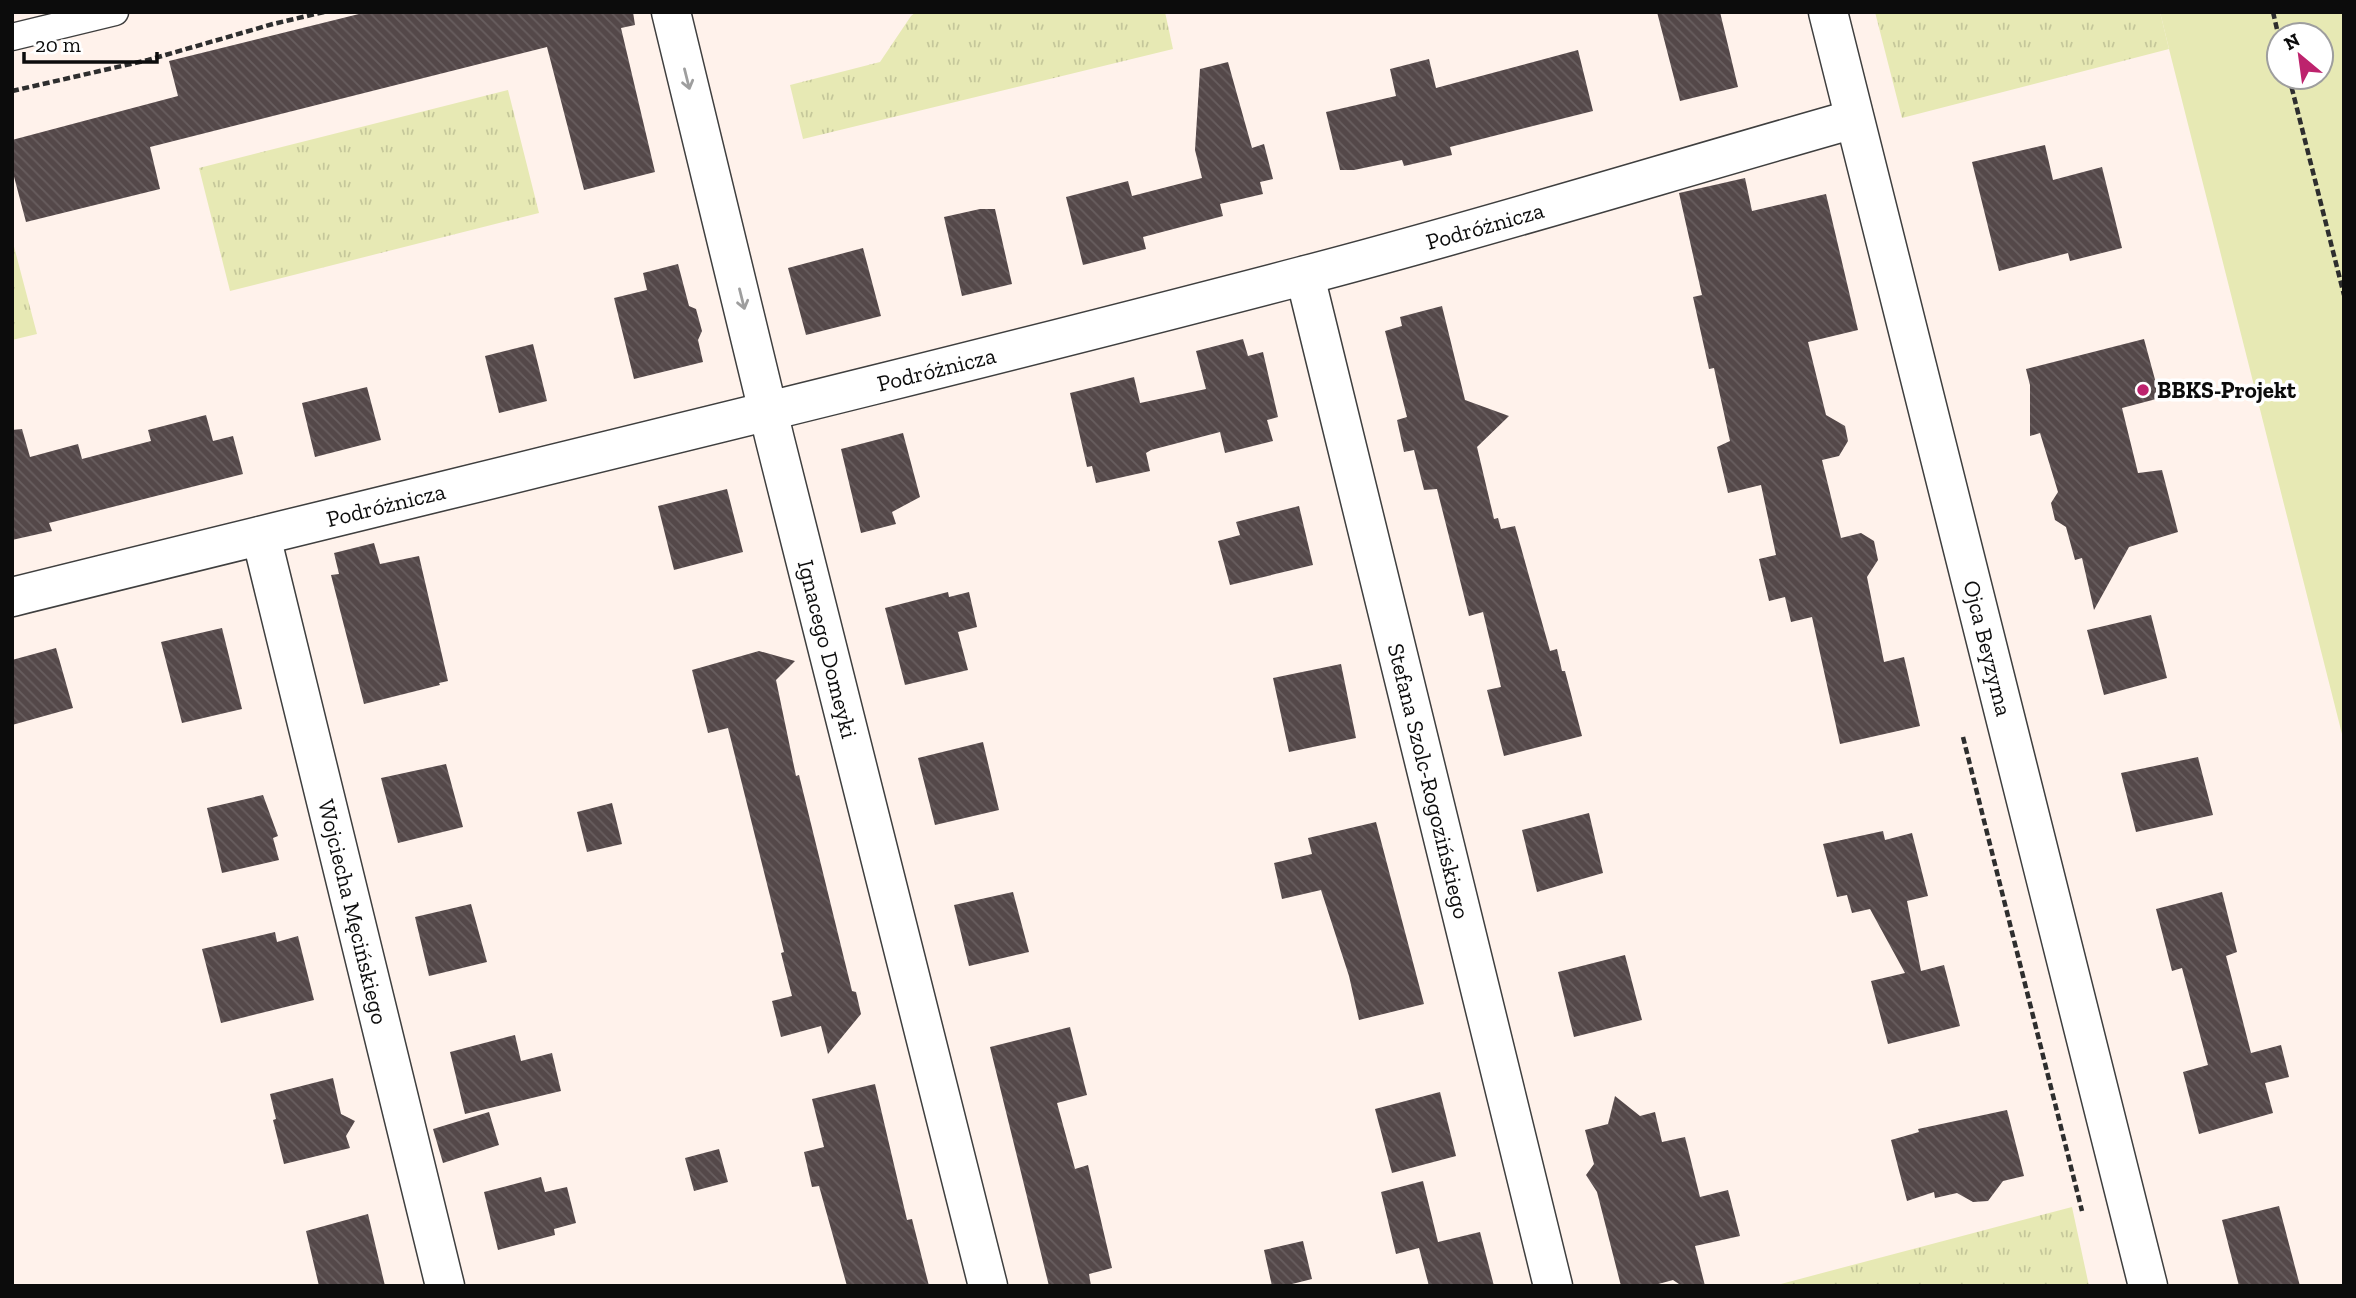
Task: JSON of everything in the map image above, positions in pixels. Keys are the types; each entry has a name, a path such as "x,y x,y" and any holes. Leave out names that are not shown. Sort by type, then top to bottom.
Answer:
{"street":[{"name":"Ignacego Domeyki","path":"671,12 988,1286"},
{"name":"Ojca Beyzyma","path":"1828,12 2148,1286"},
{"name":"Podróżnicza","path":"12,597 530,468 769,412 1305,276 1854,119"},
{"name":"Stefana Szolc-Rogozińskiego","path":"1305,276 1553,1286"},
{"name":"Wojciecha Męcińskiego","path":"261,536 445,1286"}],"lane":[{"path":"12,37 115,12"}],"path":[{"path":"12,91 148,60 324,12"},
{"path":"2293,91 2344,295"}],"green space":[{"path":"916,12 1165,12 1173,49 803,139 790,85 880,62"},
{"path":"1875,12 2160,12 2169,49 1902,118"},
{"path":"2160,12 2344,12 2344,742"},
{"path":"508,90 539,213 230,291 199,168"},
{"path":"12,239 37,334 12,340"},
{"path":"2072,1207 2089,1286 1773,1286"}],"building":[{"path":"367,12 633,12 635,25 621,28 655,172 584,190 547,47 150,147 160,189 26,222 12,169 12,140 178,96 169,61"},
{"path":"1657,12 1720,12 1738,87 1680,101"},
{"path":"1578,50 1593,111 1450,147 1452,155 1404,166 1402,160 1354,170 1340,170 1326,112 1396,96 1390,69 1429,59 1436,88"},
{"path":"1228,62 1252,148 1264,144 1273,179 1260,182 1263,194 1220,204 1223,216 1143,237 1146,249 1083,265 1066,197 1128,181 1132,196 1202,178 1195,150 1200,69"},
{"path":"2045,145 2053,180 2102,167 2122,248 2070,261 2068,253 1999,271 1972,162"},
{"path":"1745,178 1752,211 1826,194 1858,330 1808,342 1826,415 1845,426 1848,441 1839,456 1822,460 1841,538 1861,533 1874,541 1878,560 1867,577 1884,662 1904,657 1920,726 1840,744 1812,617 1791,622 1785,597 1769,601 1759,559 1776,555 1761,485 1728,493 1717,447 1730,441 1714,368 1709,369 1693,297 1702,295 1679,193"},
{"path":"980,209 995,209 1012,284 962,296 944,217"},
{"path":"863,248 881,316 806,335 788,268"},
{"path":"678,264 689,306 696,309 702,331 698,340 703,362 634,379 614,298 647,290 643,273"},
{"path":"1442,306 1465,400 1509,416 1477,447 1494,519 1498,518 1501,529 1515,526 1550,651 1557,649 1582,736 1504,756 1487,690 1501,687 1483,612 1469,616 1437,489 1424,490 1414,450 1404,452 1397,420 1407,417 1385,331 1402,326 1400,317"},
{"path":"1243,339 1248,356 1263,352 1278,417 1267,420 1273,441 1225,453 1220,432 1151,450 1146,453 1150,471 1096,483 1092,466 1087,467 1070,393 1134,377 1140,403 1206,389 1196,351"},
{"path":"2144,339 2160,398 2122,408 2138,473 2162,470 2178,532 2129,547 2094,610 2082,558 2075,560 2066,527 2055,520 2051,503 2058,492 2040,433 2030,436 2030,385 2026,369"},
{"path":"533,344 547,401 499,413 485,356"},
{"path":"367,387 381,440 315,457 302,403"},
{"path":"206,415 213,441 233,436 243,474 49,523 52,531 12,540 12,430 22,429 30,457 78,444 82,459 151,441 148,430"},
{"path":"903,433 920,497 892,512 896,524 861,533 841,449"},
{"path":"727,489 743,552 674,570 658,506"},
{"path":"1299,506 1313,565 1230,585 1218,541 1240,535 1236,522"},
{"path":"374,543 380,564 419,556 448,681 364,704 331,575 339,574 334,553"},
{"path":"948,592 949,597 969,592 977,627 958,632 968,670 905,685 885,608"},
{"path":"2151,615 2167,678 2104,695 2087,630"},
{"path":"222,628 242,709 182,723 161,642"},
{"path":"56,648 73,708 12,725 12,660"},
{"path":"759,651 795,661 776,680 796,776 799,775 852,991 856,992 861,1014 828,1054 821,1026 781,1037 772,1001 792,996 781,953 784,952 728,728 708,733 692,670"},
{"path":"1341,664 1356,738 1289,752 1273,678"},
{"path":"983,742 999,810 935,825 918,758"},
{"path":"2198,757 2213,815 2136,832 2121,773"},
{"path":"446,764 463,827 398,843 381,778"},
{"path":"263,795 278,836 273,838 279,860 222,873 207,808"},
{"path":"612,803 622,844 587,852 577,812"},
{"path":"1589,813 1603,873 1537,892 1522,830"},
{"path":"1376,822 1424,1004 1359,1020 1349,976 1321,890 1282,899 1274,863 1312,854 1308,838"},
{"path":"1883,831 1885,840 1912,833 1928,896 1907,901 1921,971 1944,965 1960,1026 1888,1044 1871,981 1905,973 1870,909 1852,913 1847,895 1837,897 1823,844"},
{"path":"1013,892 1029,952 969,966 954,905"},
{"path":"2222,892 2237,952 2226,956 2251,1053 2281,1045 2289,1077 2265,1083 2273,1113 2199,1134 2183,1072 2208,1065 2182,968 2172,971 2156,909"},
{"path":"471,904 487,962 429,976 415,917"},
{"path":"275,932 277,942 298,936 314,1000 221,1023 202,949"},
{"path":"1625,955 1642,1020 1574,1037 1558,972"},
{"path":"1070,1027 1087,1095 1057,1103 1075,1169 1088,1165 1112,1268 1089,1274 1091,1286 1049,1286 990,1047"},
{"path":"515,1035 521,1061 552,1053 561,1091 465,1114 450,1052"},
{"path":"333,1078 341,1114 355,1121 346,1136 350,1148 284,1164 273,1120 276,1119 270,1094"},
{"path":"875,1084 907,1220 912,1219 929,1286 847,1286 819,1186 812,1187 804,1152 824,1147 812,1099"},
{"path":"1440,1092 1456,1156 1392,1173 1375,1109"},
{"path":"1615,1096 1640,1116 1655,1112 1662,1142 1685,1137 1700,1197 1728,1190 1740,1236 1695,1246 1705,1286 1682,1286 1673,1280 1651,1286 1621,1286 1597,1192 1586,1175 1594,1164 1585,1130 1608,1124"},
{"path":"2007,1110 2024,1176 2003,1181 1988,1201 1973,1202 1957,1193 1935,1198 1934,1192 1907,1201 1891,1140 1919,1132 1918,1129"},
{"path":"489,1112 499,1145 443,1163 433,1129"},
{"path":"719,1149 728,1182 694,1191 685,1158"},
{"path":"541,1177 545,1192 567,1187 576,1223 554,1229 555,1235 498,1250 484,1192"},
{"path":"1423,1181 1438,1242 1480,1232 1494,1286 1429,1286 1419,1248 1396,1254 1381,1192"},
{"path":"2279,1206 2300,1286 2239,1286 2222,1220"},
{"path":"368,1214 385,1286 319,1286 306,1231"},
{"path":"1303,1241 1312,1279 1272,1286 1264,1250"}],"place":[{"name":"BBKS-Projekt","path":"2143,390"}]}
